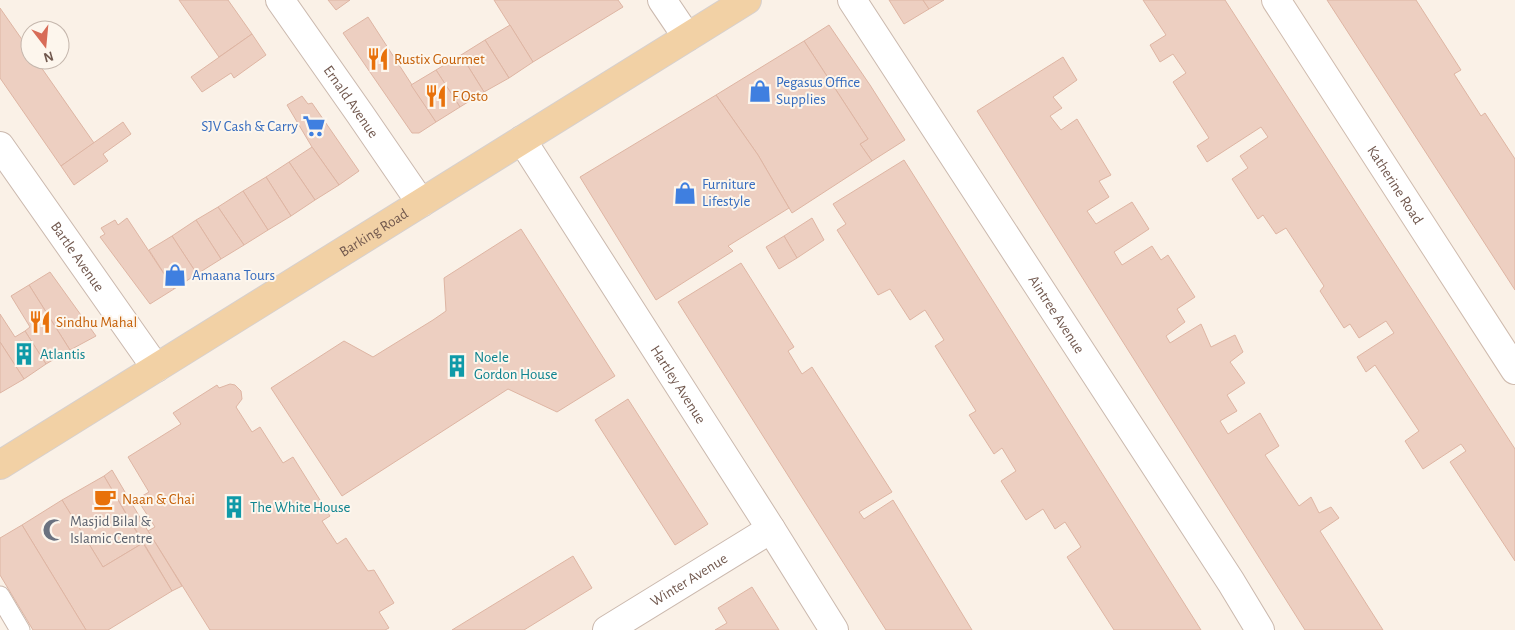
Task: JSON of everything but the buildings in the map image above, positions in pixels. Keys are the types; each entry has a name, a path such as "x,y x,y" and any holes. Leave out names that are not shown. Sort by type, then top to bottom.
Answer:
{"main road":[{"name":"Barking Road","path":"0,465 747,0"}],"street":[{"name":"Ernald Avenue","path":"280,0 421,203"},
{"path":"662,0 687,37"},
{"name":"Aintree Avenue","path":"852,0 1231,582 1260,630"},
{"name":"Katherine Road","path":"1276,0 1515,370"},
{"name":"Hartley Avenue","path":"522,140 834,630"},
{"name":"Bartle Avenue","path":"0,146 156,368"},
{"name":"Winter Avenue","path":"607,630 771,529"}],"lane":[{"path":"0,596 20,630"}],"place":[{"name":"Rustix Gourmet","path":"378,59"},
{"name":"Pegasus Office Supplies","path":"760,91"},
{"name":"F Osto","path":"436,96"},
{"name":"SJV Cash & Carry","path":"314,126"},
{"name":"Furniture Lifestyle","path":"685,193"},
{"name":"Amaana Tours","path":"175,275"},
{"name":"Sindhu Mahal","path":"40,322"},
{"name":"Atlantis","path":"24,354"},
{"name":"Noele Gordon House","path":"457,366"},
{"name":"Naan & Chai","path":"105,499"},
{"name":"The White House","path":"234,507"},
{"name":"Masjid Bilal & Islamic Centre","path":"54,530"}]}
